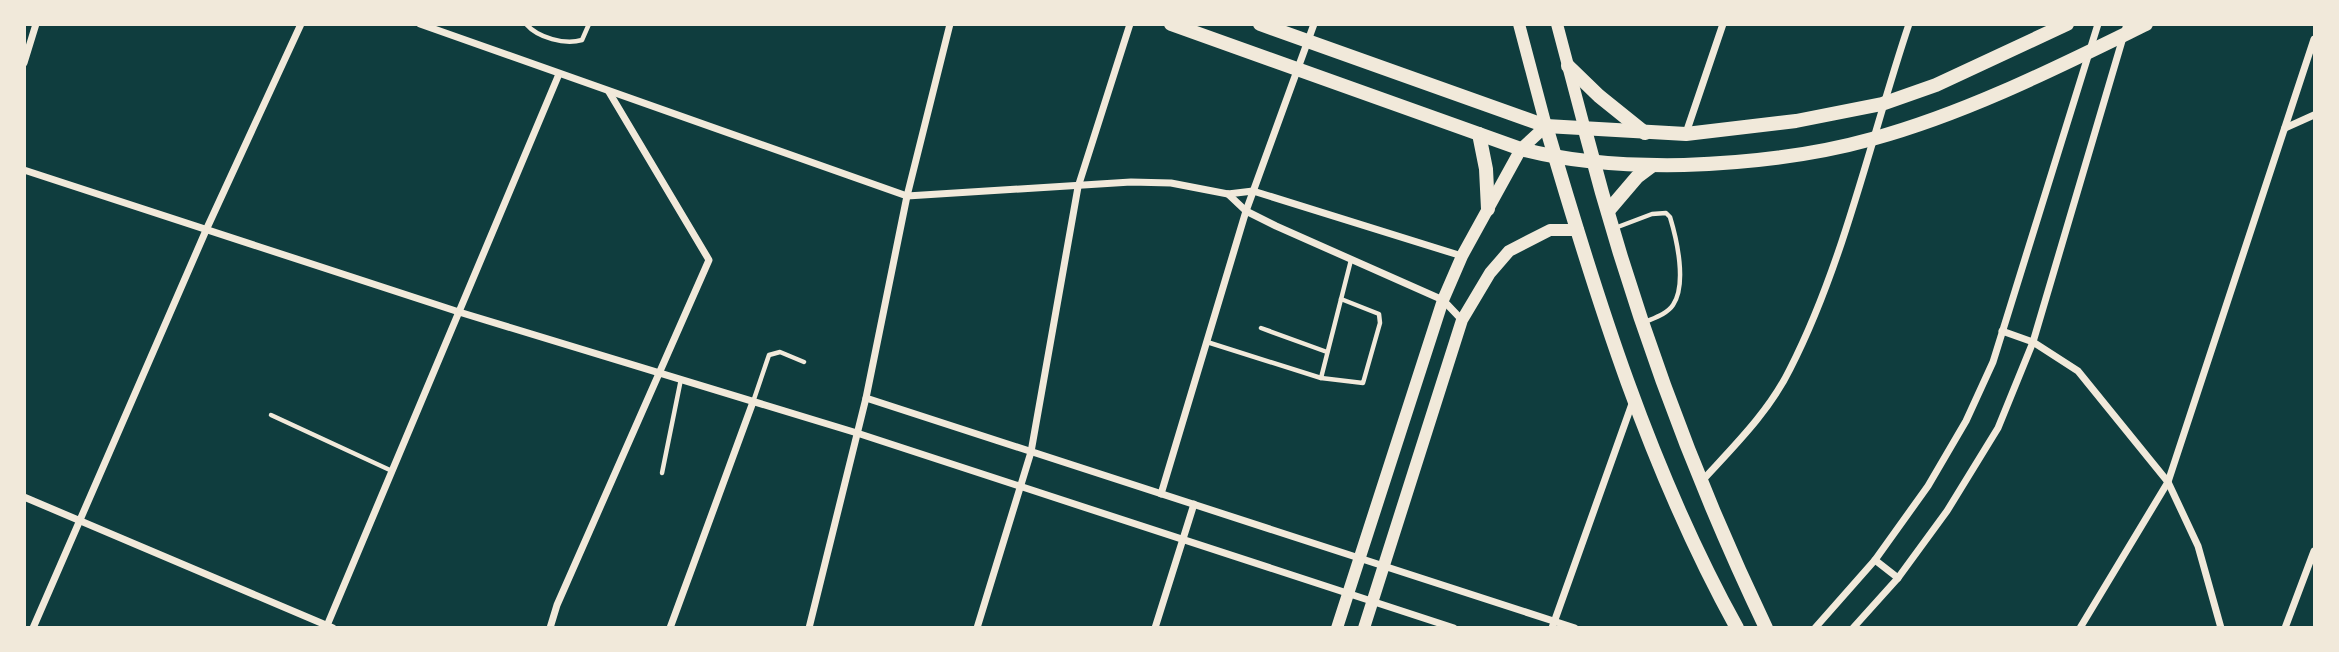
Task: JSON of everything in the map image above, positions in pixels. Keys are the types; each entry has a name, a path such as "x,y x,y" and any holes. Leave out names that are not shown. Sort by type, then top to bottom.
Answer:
{"main road":[{"path":"1171,24 1521,149 1556,158 1653,166 1736,163 1788,157 1871,140 2002,92 2089,52 2126,30 2146,24"},
{"path":"1260,24 1546,125 1646,134 1686,134 1796,121 1882,104 1973,69 2067,24"},
{"path":"1520,24 1546,125 1633,398 1707,574 1737,628"},
{"path":"1556,24 1593,162 1644,322 1701,483 1766,628"},
{"path":"1567,66 1598,96 1646,134"},
{"path":"1337,628 1443,300 1462,256 1521,149 1546,125"},
{"path":"1479,134 1486,169 1488,209"},
{"path":"1608,211 1637,177 1653,166"},
{"path":"1364,628 1462,320 1490,273 1509,251 1550,230 1578,230"}],"street":[{"path":"24,63 36,24"},
{"path":"33,628 207,228 301,24"},
{"path":"420,24 907,196 1171,183 1227,194 1252,191 1462,256"},
{"path":"809,628 866,398 907,196 950,24"},
{"path":"977,628 1023,486 1031,452 1078,187 1130,24"},
{"path":"1161,494 1252,191 1314,24"},
{"path":"1686,134 1723,24"},
{"path":"1701,483 1756,421 1790,370 1818,303 1909,24"},
{"path":"1815,628 1875,560 1927,486 1966,421 1993,362 2098,24"},
{"path":"1853,628 1898,579 1980,461 1998,428 2033,342 2126,30"},
{"path":"2080,628 2168,482 2315,39"},
{"path":"24,497 329,627 559,74"},
{"path":"550,628 557,605 662,372 709,260 608,91"},
{"path":"2285,128 2315,115"},
{"path":"24,170 459,312 662,372 1023,486 1454,628"},
{"path":"1227,194 1246,211 1443,300 1462,320"},
{"path":"2002,331 2033,342 2078,371 2168,482 2198,545 2221,628"},
{"path":"866,398 1385,566 1553,624 1575,628"},
{"path":"1553,624 1633,398"},
{"path":"670,628 753,402"},
{"path":"1155,628 1194,504"},
{"path":"2285,628 2315,551"},
{"path":"1875,560 1898,579"}],"lane":[{"path":"526,24 533,32 571,43 582,40 589,24"},
{"path":"1614,229 1652,214 1667,213 1671,218 1679,283 1677,296 1666,312 1644,322"},
{"path":"1321,378 1351,259"},
{"path":"1207,342 1321,378 1363,383 1380,323 1379,314 1341,299"},
{"path":"1261,328 1327,352"},
{"path":"753,402 769,355 780,352 804,362"},
{"path":"662,474 681,379"},
{"path":"271,415 392,471"}]}
